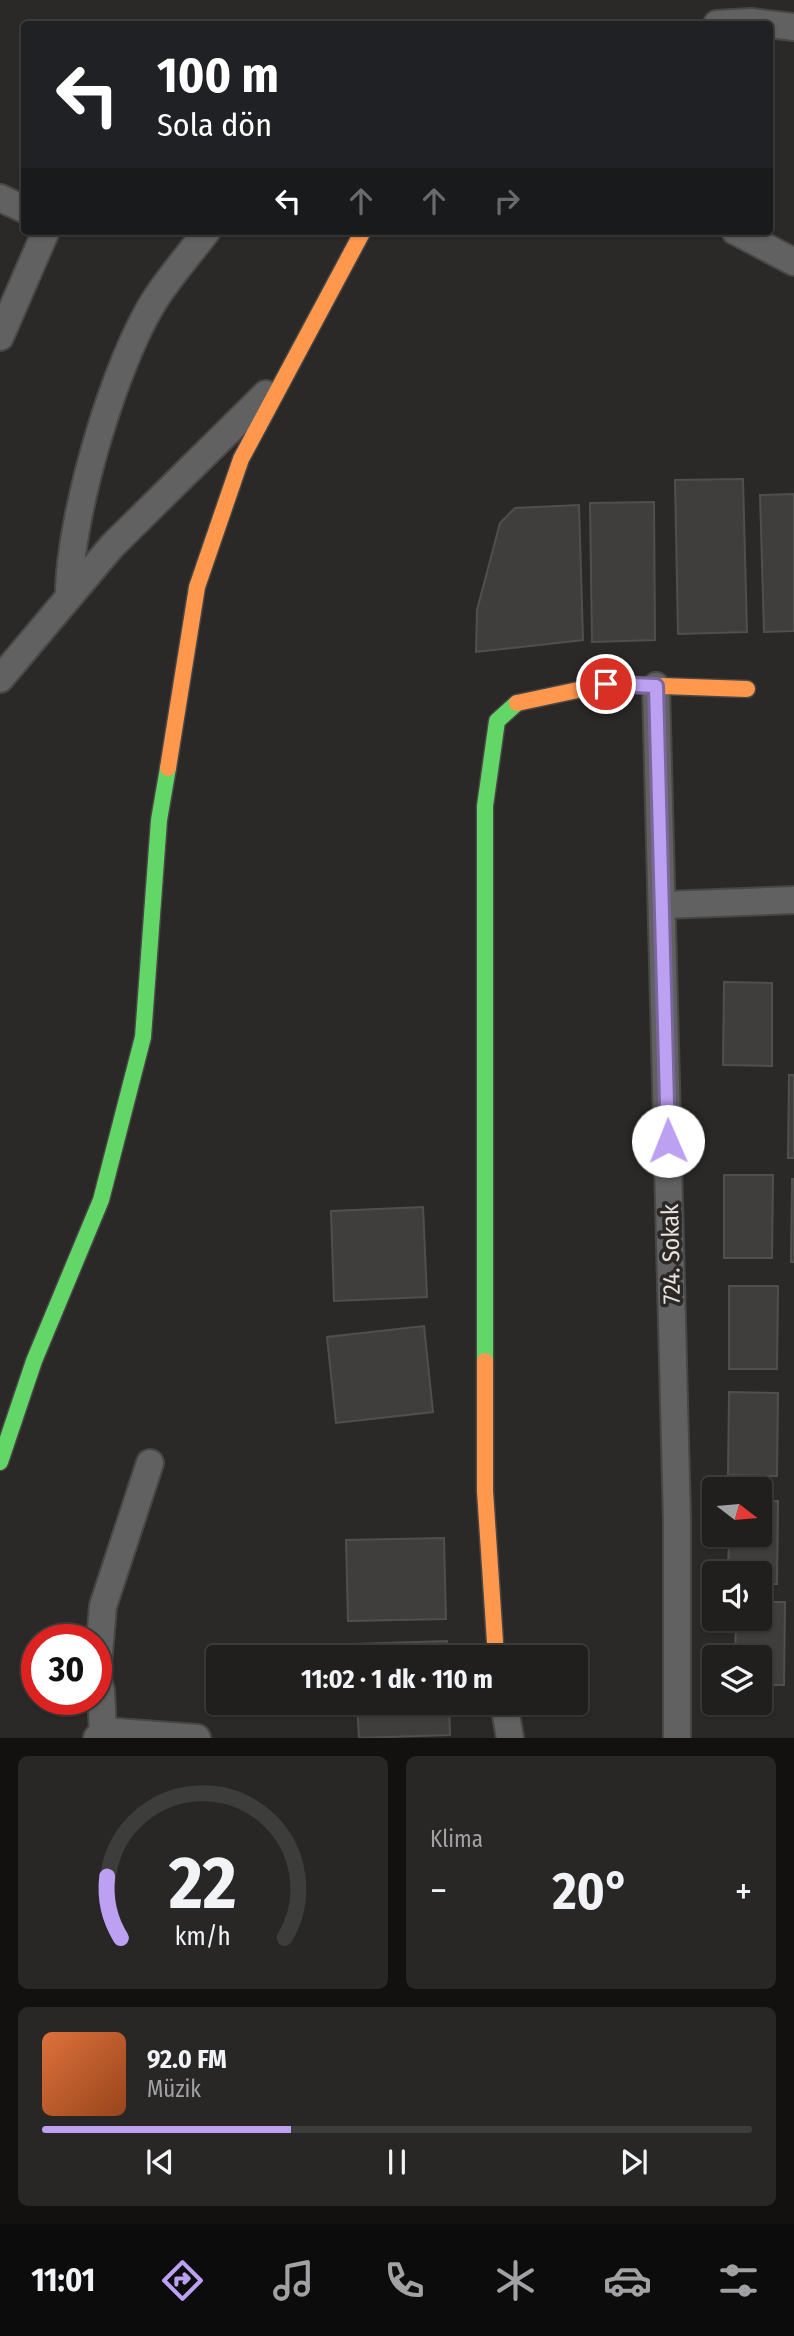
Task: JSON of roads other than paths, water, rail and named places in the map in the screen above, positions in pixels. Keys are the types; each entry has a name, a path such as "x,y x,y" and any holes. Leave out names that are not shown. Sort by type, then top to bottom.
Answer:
{"street":[{"path":"773,25 794,27"},
{"path":"0,198 21,208"},
{"path":"0,337 44,235"},
{"path":"69,595 69,563 97,444 125,358 158,296 204,235"},
{"path":"0,1462 34,1361 102,1200 143,1037 159,820 197,587 241,459 361,235"},
{"path":"742,235 794,262"},
{"path":"0,679 112,546 284,376"},
{"path":"495,1645 485,1491 485,806 497,721 517,703 606,684 747,689"},
{"name":"724. Sokak","path":"656,686 677,1521 677,1738"},
{"path":"663,905 794,900"},
{"path":"150,1463 103,1606 97,1676 101,1691 100,1734 197,1738"},
{"path":"506,1715 510,1738"}]}
